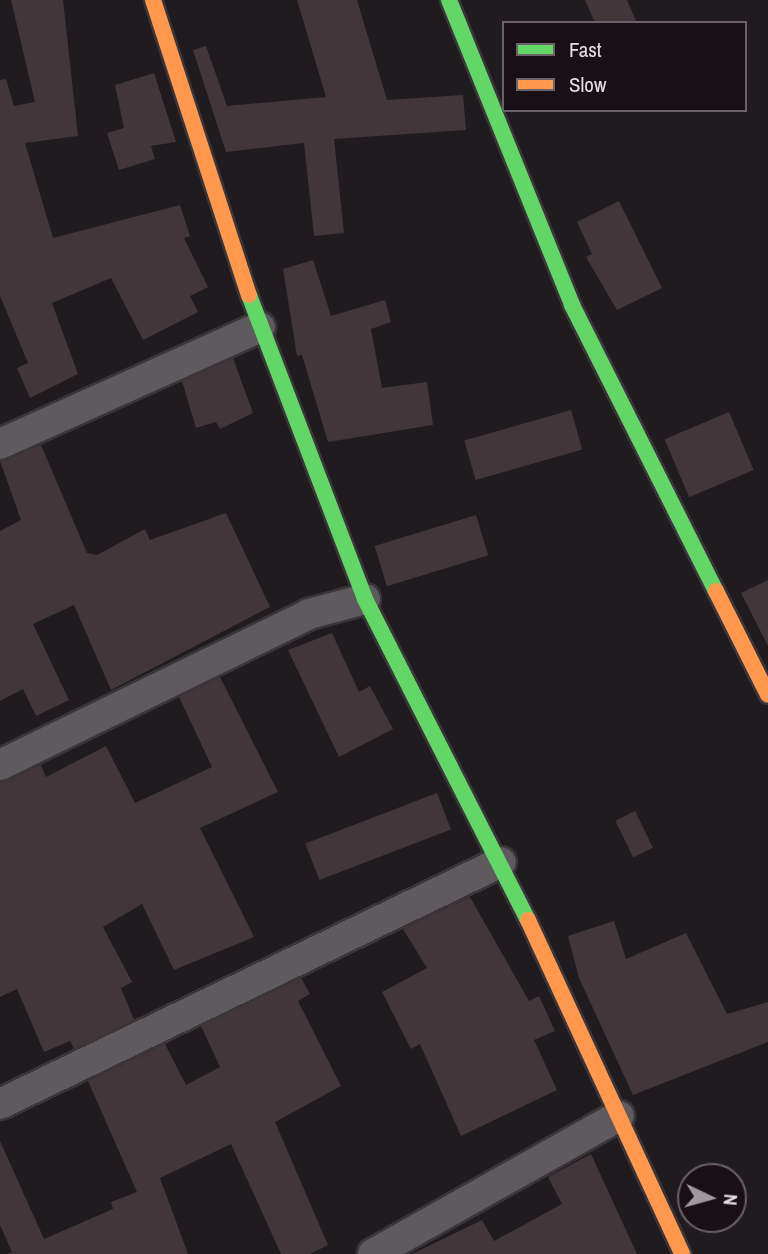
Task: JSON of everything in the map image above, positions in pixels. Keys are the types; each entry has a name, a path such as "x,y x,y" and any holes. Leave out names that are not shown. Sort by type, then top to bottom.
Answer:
{"street":[{"path":"153,0 260,327 365,599 501,862 681,1254"},
{"path":"449,0 572,305 768,695"},
{"path":"2,439 260,327"},
{"path":"0,765 309,614 365,599"},
{"path":"0,1104 501,862"},
{"path":"373,1254 619,1116"}],"building":[{"path":"11,0 63,0 78,136 25,143 53,238 180,205 190,236 184,238 208,287 190,296 198,312 143,340 111,278 52,303 78,374 30,398 17,368 28,363 0,296 0,80 6,79 14,106 35,102"},
{"path":"297,0 357,0 387,100 463,95 466,130 334,139 344,233 314,236 304,143 226,152 193,50 206,46 227,106 326,97"},
{"path":"585,0 627,0 636,21 594,21"},
{"path":"154,73 176,142 151,146 155,159 119,170 107,133 124,128 115,85"},
{"path":"619,201 662,288 617,310 586,257 592,254 577,222"},
{"path":"313,260 331,316 385,300 391,322 371,329 382,388 427,382 433,425 328,442 302,355 297,356 283,269"},
{"path":"233,358 253,413 220,429 216,422 196,428 182,381"},
{"path":"571,410 582,449 476,480 464,441"},
{"path":"729,412 754,470 689,497 665,439"},
{"path":"41,445 87,553 97,555 145,529 150,540 226,513 270,607 111,690 74,605 33,624 69,700 36,716 23,689 0,701 0,531 21,520 0,461"},
{"path":"476,515 488,555 387,586 375,546"},
{"path":"768,580 768,646 741,593"},
{"path":"332,633 359,692 370,686 393,729 339,757 288,650"},
{"path":"220,677 278,792 200,828 254,937 174,970 142,904 103,927 132,982 121,988 134,1020 74,1049 70,1041 44,1052 17,989 0,997 0,782 41,765 46,777 106,746 135,803 212,767 179,697"},
{"path":"437,793 451,829 319,880 305,844"},
{"path":"635,811 653,848 633,857 615,821"},
{"path":"470,897 529,1001 539,996 555,1031 534,1040 557,1090 461,1136 420,1044 411,1049 382,992 427,968 403,929"},
{"path":"614,921 626,959 686,933 727,1014 768,1002 768,1042 633,1095 579,978 568,936"},
{"path":"301,978 310,994 298,1001 341,1086 275,1122 328,1245 310,1254 281,1254 231,1144 160,1178 188,1254 7,1254 12,1252 0,1225 0,1141 44,1239 113,1209 111,1202 137,1192 88,1081 165,1044 186,1085 220,1067 201,1026"},
{"path":"591,1154 637,1254 412,1254 482,1220 494,1241 562,1204 548,1177"}],"traffic: fast":[{"path":"449,0 572,305 716,591"},
{"path":"249,295 365,599 528,920"}],"traffic: slow":[{"path":"153,0 249,295"},
{"path":"716,591 768,695"},
{"path":"528,920 682,1254"}]}
